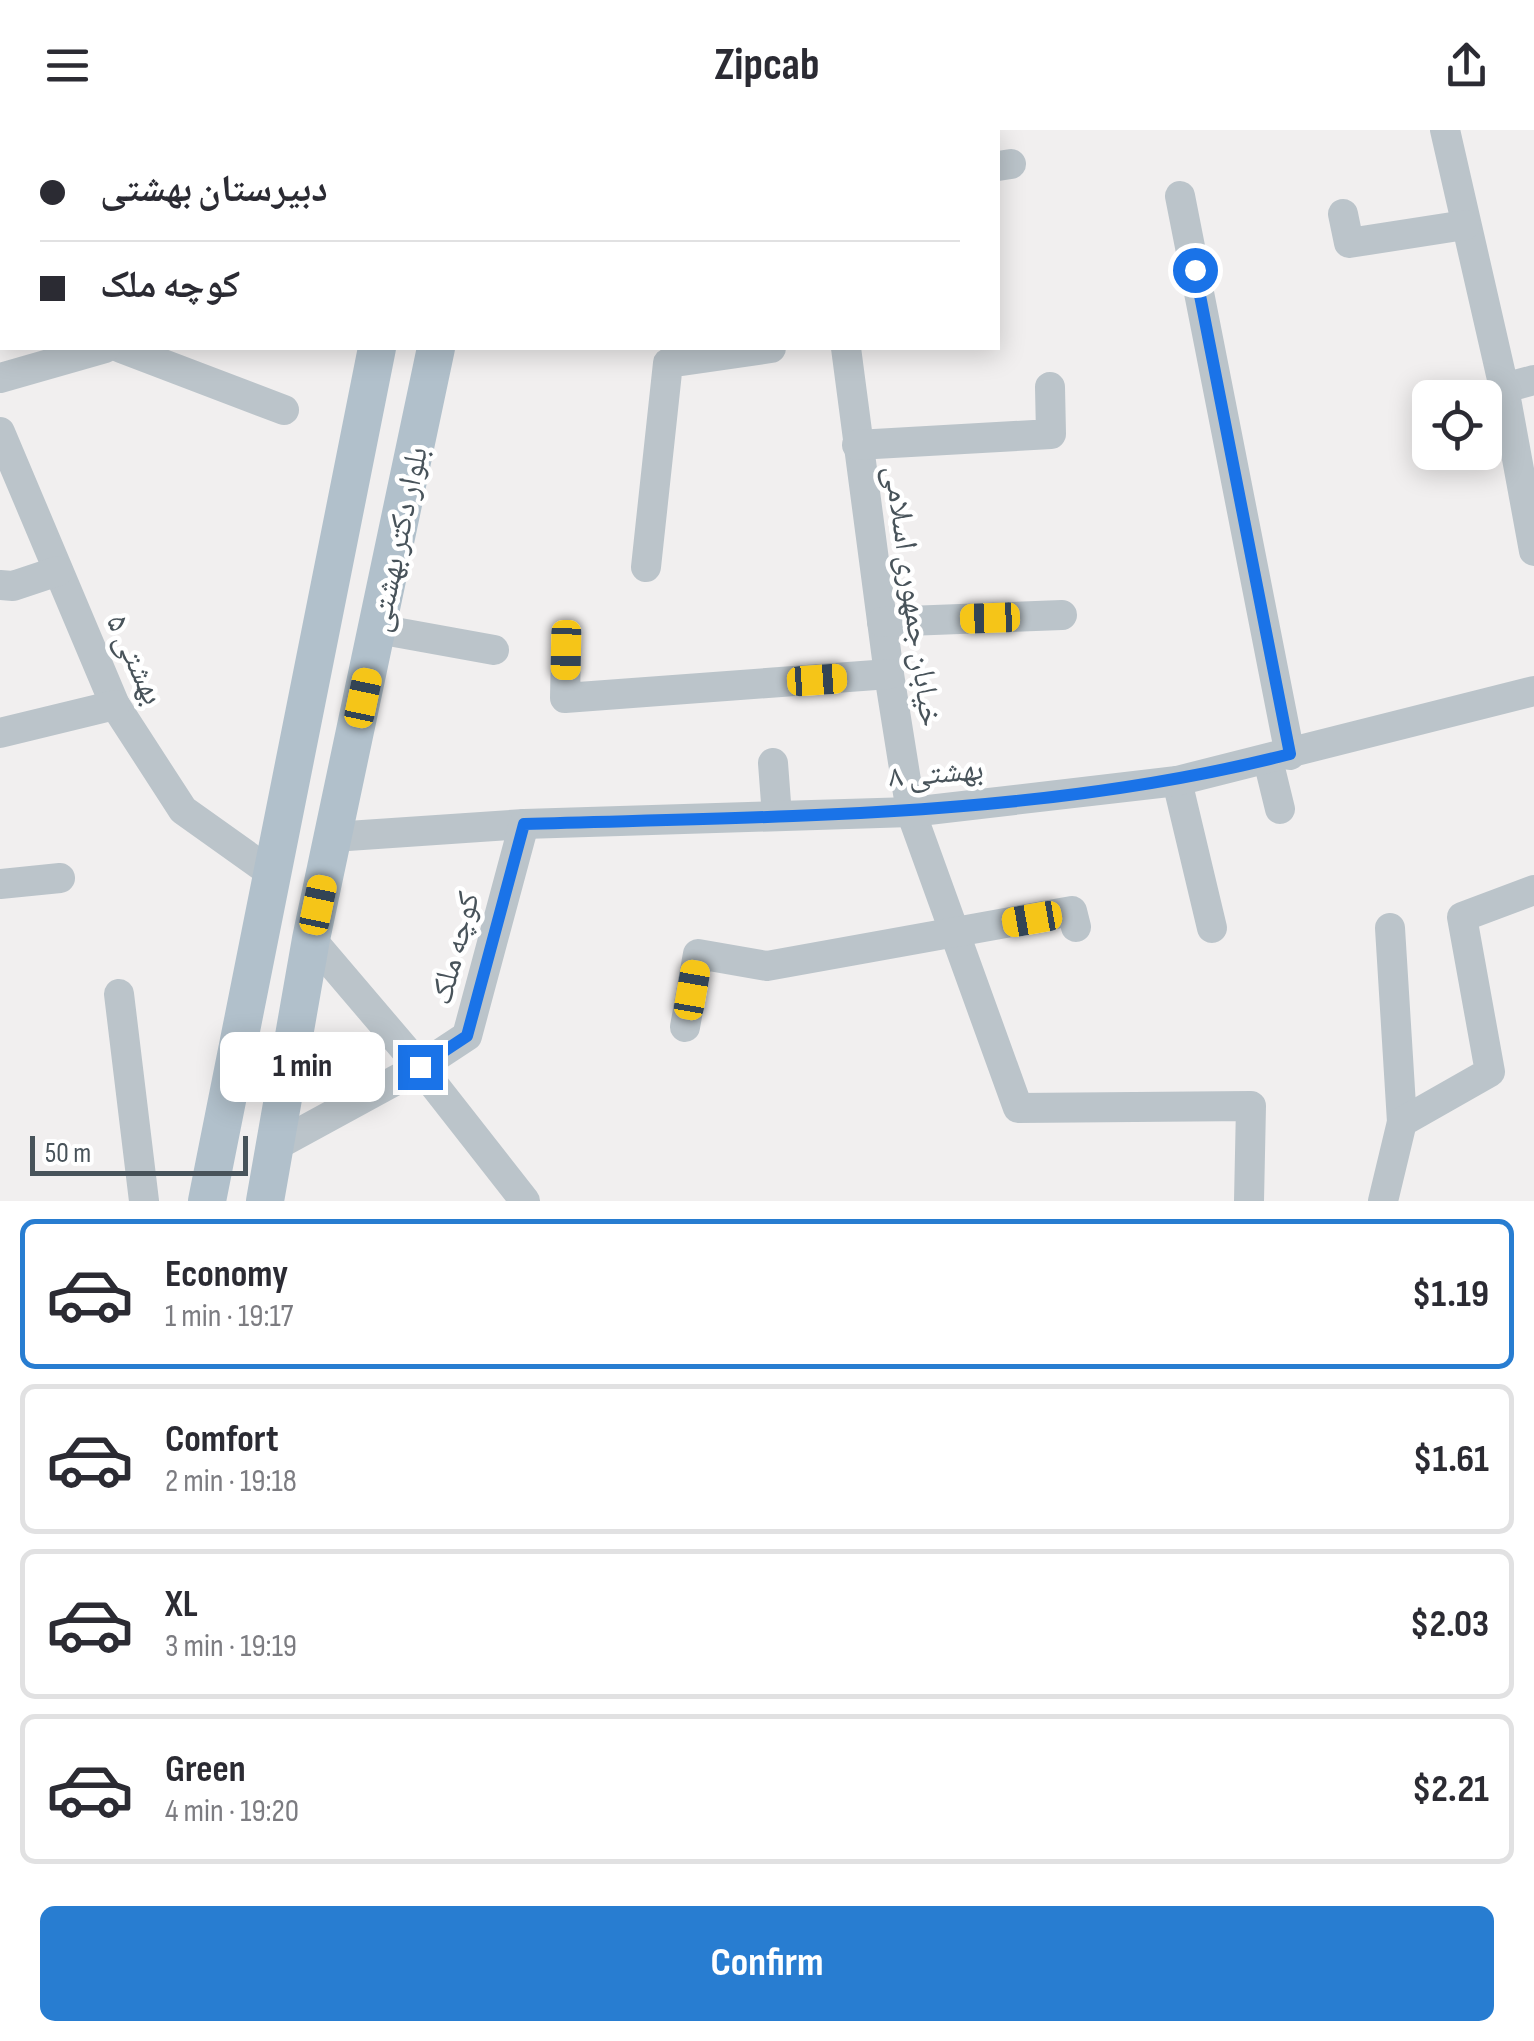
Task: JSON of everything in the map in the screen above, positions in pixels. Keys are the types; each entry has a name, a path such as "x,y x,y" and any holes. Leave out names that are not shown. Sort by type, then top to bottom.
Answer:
{"main road":[{"name":"بلوار دکتر بهشتی","path":"207,1201 377,350"},
{"name":"بلوار دکتر بهشتی","path":"265,1201 310,939 436,350"},
{"path":"364,409 421,420"}],"street":[{"path":"1445,130 1504,388 1534,551"},
{"path":"1180,196 1279,757 1280,809"},
{"path":"1342,214 1349,243 1464,225"},
{"path":"0,378 98,350"},
{"path":"126,350 284,410"},
{"path":"646,567 668,363 757,350"},
{"name":"خیابان جمهوری اسلامی","path":"846,350 888,674 911,812 1018,1108 1251,1106 1249,1201"},
{"path":"1504,388 1534,380"},
{"path":"857,444 1051,434 1050,387"},
{"name":"بهشتی ۵","path":"0,432 115,705 182,810 270,872"},
{"path":"4,592 58,572"},
{"path":"882,622 1062,615"},
{"path":"378,629 494,650"},
{"path":"566,650 565,698 888,674"},
{"name":"بهشتی ۸","path":"333,837 524,824 911,812 1178,781 1534,690"},
{"path":"0,733 115,705"},
{"path":"774,763 777,816"},
{"path":"1178,781 1212,928"},
{"name":"کوچه ملک","path":"277,1145 420,1067 467,1036 524,824"},
{"path":"0,884 60,878"},
{"path":"1402,1122 1490,1072 1462,917 1534,890"},
{"path":"684,1027 698,954 767,966 1072,912 1076,927"},
{"path":"1384,1201 1402,1122 1390,928"},
{"path":"310,939 420,1067 525,1201"},
{"path":"119,994 144,1201"}],"route":[{"path":"420,1067 467,1036 524,824 911,812 1178,781 1290,754 1195,270"}]}
